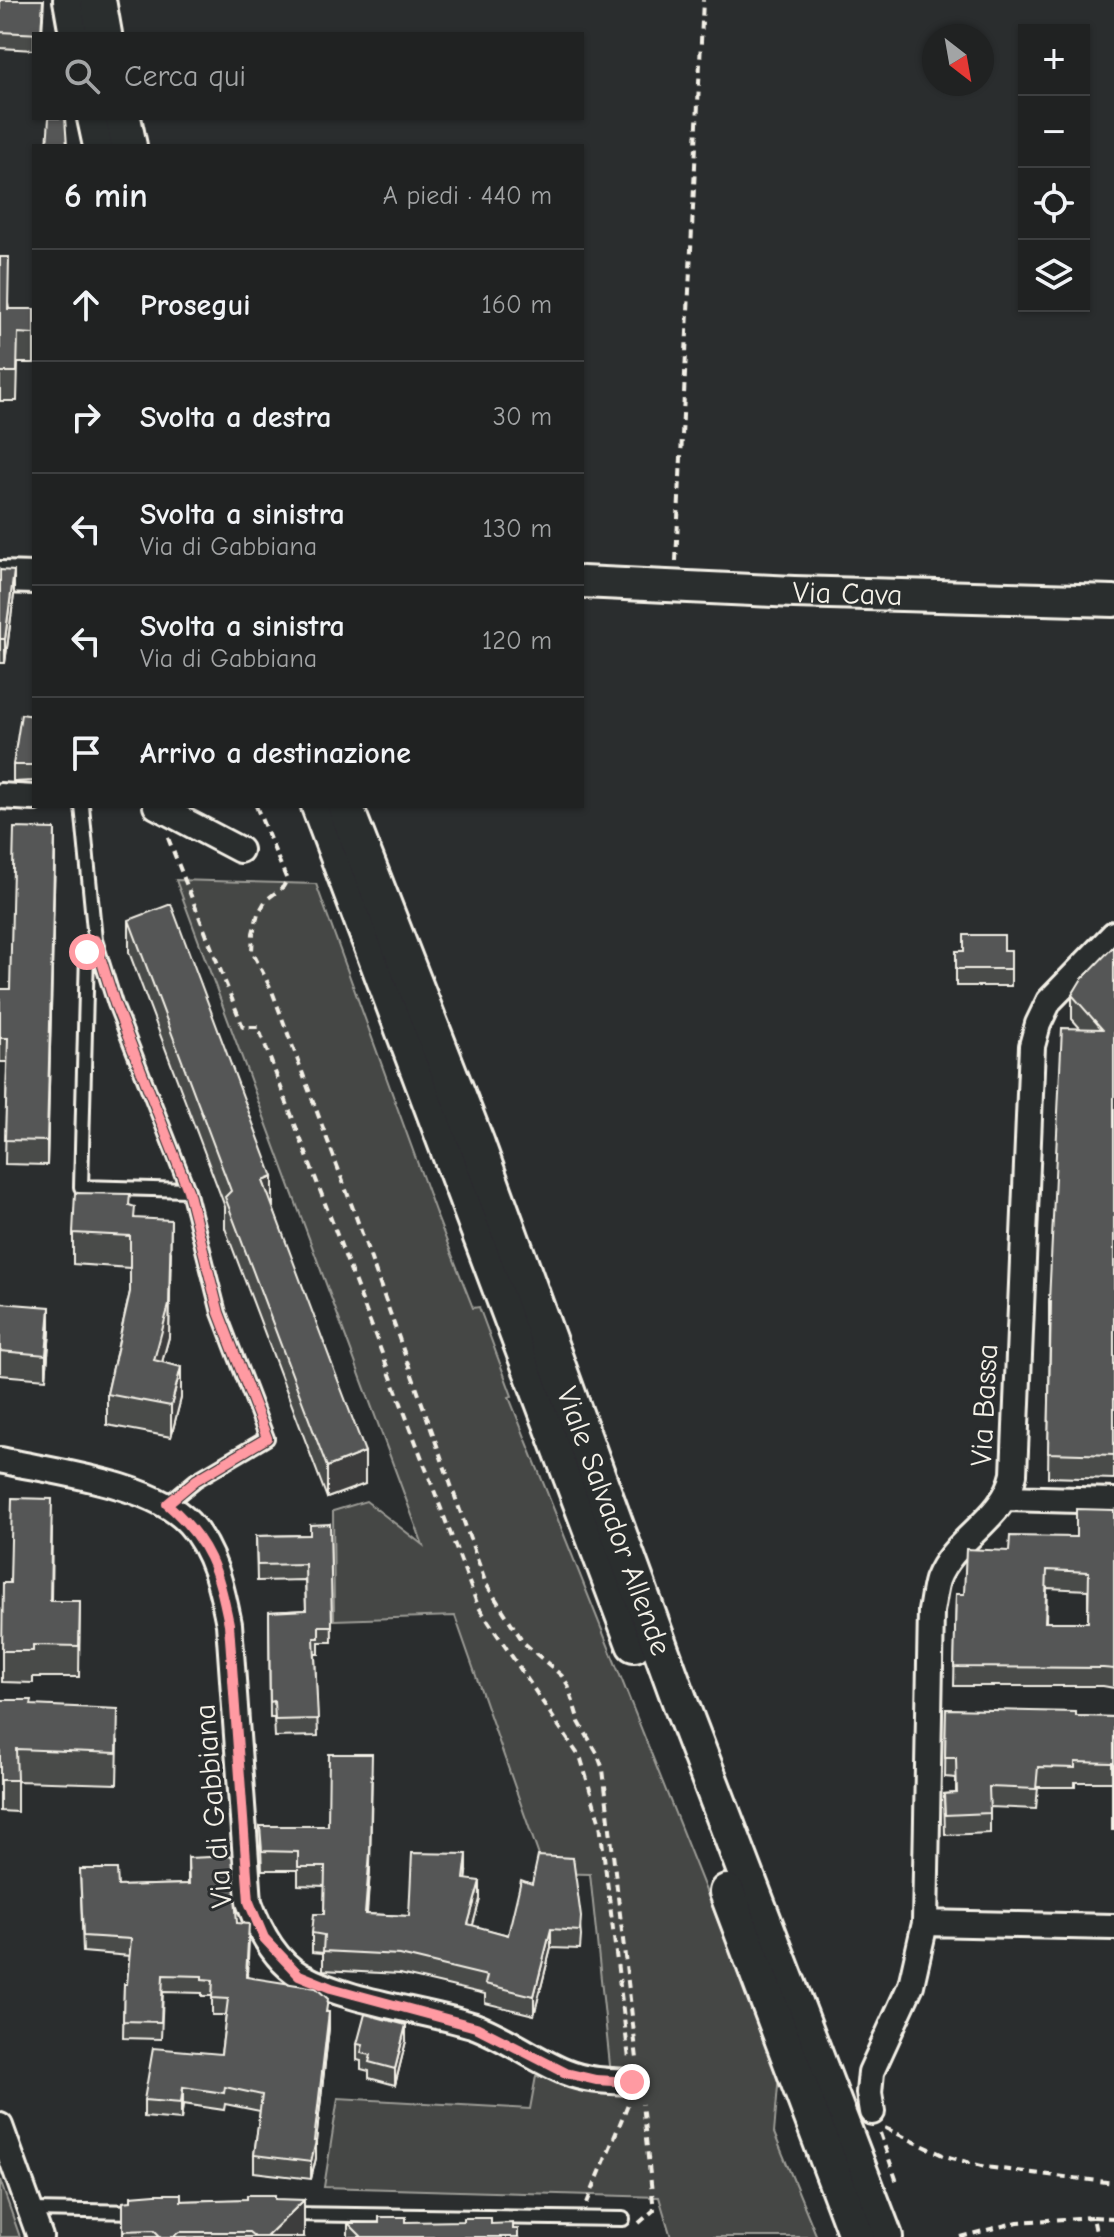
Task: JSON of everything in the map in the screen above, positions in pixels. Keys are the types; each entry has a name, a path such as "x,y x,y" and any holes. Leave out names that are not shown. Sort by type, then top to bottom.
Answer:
{"main road":[{"path":"71,0 77,32"},
{"path":"98,0 104,32"},
{"path":"95,120 101,144"},
{"path":"123,120 129,144"},
{"name":"Viale Salvador Allende","path":"320,808 857,2237"},
{"name":"Viale Salvador Allende","path":"346,808 477,1144 683,1710 885,2237"}],"street":[{"path":"0,577 32,578"},
{"name":"Via Cava","path":"584,582 1114,601"},
{"path":"0,796 32,798"},
{"path":"160,808 240,850"},
{"name":"Via Bassa","path":"874,2118 869,2093 871,2072 911,1985 925,1923 938,1714 931,1611 937,1580 952,1557 1006,1498 1014,1474 1032,1046 1049,1001 1114,934"},
{"name":"Via di Gabbiana","path":"0,1460 127,1489 167,1504 190,1524 209,1555 221,1583 229,1624 249,1902 264,1938 299,1975 331,1988 476,2027 566,2073 596,2080 637,2082"},
{"path":"1006,1498 1114,1501"},
{"path":"925,1923 1114,1927"},
{"path":"0,2126 40,2237"}],"lane":[{"path":"82,808 95,940 115,1004 188,1190 219,1313 267,1438 196,1480 167,1504"},
{"path":"95,940 87,952 81,1187 188,1190"},
{"path":"31,2210 156,2212"},
{"path":"282,2214 581,2218 628,2224"}],"path":[{"path":"675,586 703,0"},
{"path":"257,808 287,880 266,900 258,914 252,951 272,991 344,1184 486,1584 524,1643 568,1685 579,1722 603,1769 637,2082 581,2218"},
{"path":"166,834 243,1027 258,1027 478,1606 581,1759 589,1778 600,1824 654,2210 628,2224"},
{"path":"874,2118 945,2156 985,2167 1114,2183"},
{"path":"874,2118 901,2195"},
{"path":"1093,2217 1097,2237"},
{"path":"960,2237 1018,2222 1114,2218"}],"shaded area":[{"path":"176,880 316,884 436,1214 473,1308 479,1307 512,1396 509,1397 779,2074 774,2133 817,2237 671,2237 659,2197 324,2187 338,2098 530,2109 536,2076 613,2094 590,1874 545,1873 455,1616 334,1620 333,1511 366,1501 423,1545"},
{"path":"0,2180 20,2237 0,2237"}],"building":[{"path":"0,0 43,0 41,32 0,32"},
{"path":"49,120 65,120 67,144 47,144"},
{"path":"0,257 9,257 8,309 32,309 32,334 18,333 17,372 0,372"},
{"path":"0,570 14,571 5,639 0,639"},
{"path":"21,714 32,716 32,765 13,765"},
{"path":"14,828 55,829 47,1141 5,1140 8,1038 0,1038 0,989 10,989"},
{"path":"171,904 273,1177 263,1181 365,1452 327,1467 225,1197 231,1191 129,920"},
{"path":"964,935 1004,935 1004,950 1011,950 1011,969 956,969 956,951 964,951"},
{"path":"1114,946 1114,1455 1048,1453 1049,1302 1062,1028 1102,1029 1072,995 1081,980"},
{"path":"75,1193 130,1194 129,1205 135,1207 134,1218 171,1220 169,1305 154,1360 181,1367 171,1406 107,1394 130,1292 130,1236 73,1233"},
{"path":"0,1303 50,1307 46,1355 0,1351"},
{"path":"12,1498 52,1499 50,1601 80,1601 79,1646 33,1645 33,1651 2,1651 3,1583 10,1583"},
{"path":"1076,1509 1114,1510 1114,1669 954,1667 956,1594 964,1594 966,1549 1009,1551 1010,1536 1076,1537","holes":["1047,1570 1089,1572 1088,1622 1045,1622"]},
{"path":"330,1524 332,1626 319,1626 319,1638 314,1638 318,1719 275,1720 274,1701 270,1702 269,1612 306,1610 305,1564 257,1565 256,1536 310,1535 310,1525"},
{"path":"0,1700 32,1700 31,1705 118,1709 117,1753 16,1749 17,1780 0,1780"},
{"path":"946,1709 1076,1712 1076,1716 1114,1717 1114,1810 1112,1763 1075,1762 1075,1768 1038,1767 1036,1789 989,1787 990,1813 945,1815 944,1794 957,1793 956,1758 945,1758"},
{"path":"329,1754 372,1754 365,1914 409,1916 412,1853 467,1854 464,1879 480,1881 468,1924 508,1935 521,1880 532,1884 538,1856 573,1858 580,1931 551,1929 534,1996 485,1984 487,1976 400,1955 323,1951 324,1935 312,1933 314,1914 324,1914 325,1867 298,1867 298,1852 262,1851 260,1826 328,1826"},
{"path":"232,1856 237,1923 249,1924 246,1977 316,1988 328,1999 316,2141 311,2162 254,2155 262,2095 225,2087 224,2093 183,2087 181,2103 144,2100 153,2048 221,2054 228,1999 212,1998 213,1980 202,1979 202,1976 163,1975 161,2022 123,2021 124,1984 127,1984 131,1939 83,1936 80,1869 117,1869 118,1886 189,1884 188,1858"},
{"path":"365,2014 406,2025 395,2069 369,2062 371,2055 361,2053 363,2045 357,2044"},
{"path":"181,2194 181,2201 247,2199 247,2195 275,2195 275,2199 304,2200 266,2237 255,2237 249,2232 179,2232 173,2237 161,2237 154,2230 123,2231 123,2202 131,2201 131,2196"},
{"path":"379,2217 406,2217 406,2222 491,2218 491,2224 513,2223 513,2229 518,2229 518,2237 362,2237 348,2223 379,2223"}],"route":[{"path":"87,952 95,940 115,1004 188,1190 219,1313 267,1438 196,1480 167,1504 190,1524 209,1555 221,1583 229,1624 249,1902 264,1938 299,1975 331,1988 476,2027 566,2073 596,2080 632,2082"}]}
